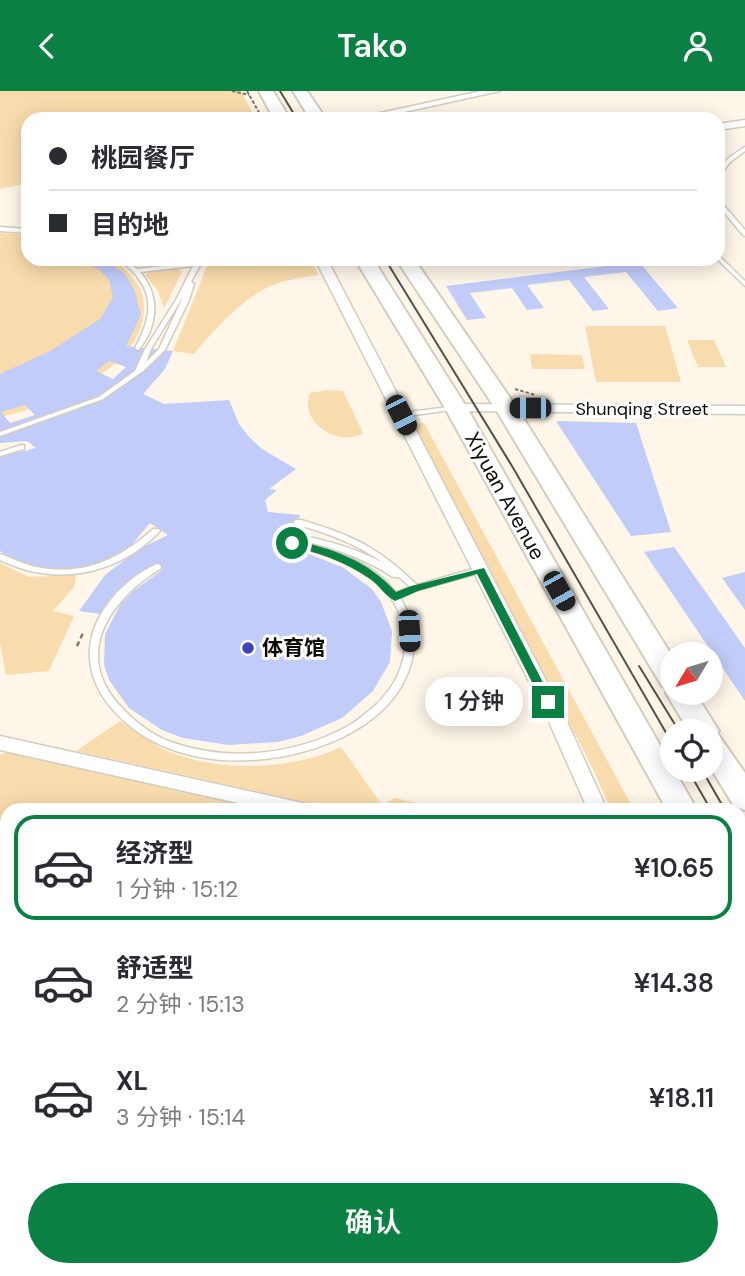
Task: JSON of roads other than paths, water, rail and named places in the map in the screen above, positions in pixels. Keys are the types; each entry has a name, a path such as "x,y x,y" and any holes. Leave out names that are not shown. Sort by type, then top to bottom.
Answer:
{"main road":[{"path":"266,91 278,112"},
{"path":"300,91 314,112"},
{"name":"Xiyuan Avenue","path":"368,266 456,408 678,803"},
{"name":"Xiyuan Avenue","path":"410,266 510,397 660,658"},
{"path":"723,763 745,798"}],"street":[{"path":"392,112 495,91"},
{"path":"725,126 745,123"},
{"path":"325,266 555,715 595,803"},
{"name":"Shunqing Street","path":"456,408 510,397 745,410"},
{"path":"0,743 271,803"}],"lane":[{"path":"725,165 745,149"},
{"path":"725,212 745,234"},
{"path":"731,220 745,217"},
{"path":"0,229 21,230"},
{"path":"725,264 745,284"},
{"path":"131,266 149,290 153,312 146,335 138,348"},
{"path":"137,271 156,266"},
{"path":"138,372 148,349 179,300 196,266"},
{"path":"0,434 101,398 138,372 162,350 187,300 197,266"},
{"path":"401,415 456,408"},
{"path":"0,454 21,447"},
{"path":"298,522 365,544 389,561 415,588"},
{"path":"0,557 13,564 43,572 63,573 104,567 128,555 156,531"},
{"path":"151,569 124,592 104,618 94,648 97,678 105,695 117,710 140,730 187,750 225,757 264,756 320,744 353,728 379,708 398,684 408,657 409,631 405,616 395,597 381,581 352,562 293,539 361,553 415,588"},
{"path":"395,597 415,588 481,570"}],"tram line":[{"path":"280,91 293,112"},
{"path":"389,266 512,466 660,722"},
{"path":"639,666 672,719"},
{"path":"695,782 707,803"},
{"path":"709,782 721,803"}],"place":[{"name":"体育馆","path":"248,648"}]}
